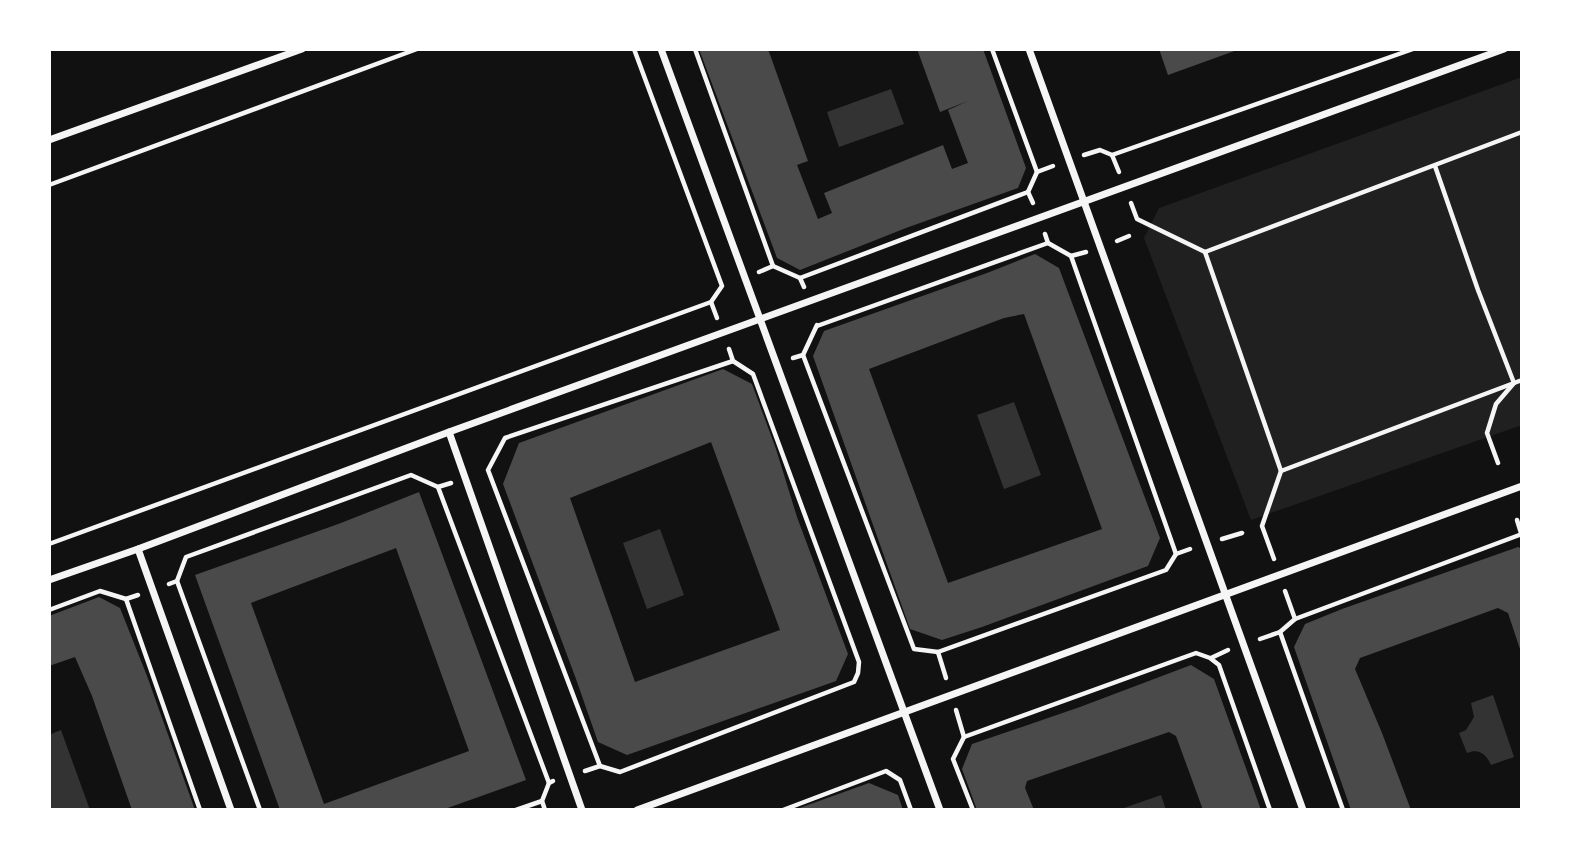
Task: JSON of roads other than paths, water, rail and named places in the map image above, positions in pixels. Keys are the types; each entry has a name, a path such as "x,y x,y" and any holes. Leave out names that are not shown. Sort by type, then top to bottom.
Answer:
{"street":[{"path":"49,140 302,49"},
{"path":"661,49 940,810"},
{"path":"1029,49 1303,810"},
{"path":"49,580 722,332 1504,49"},
{"path":"449,432 582,810"},
{"path":"637,810 1522,486"},
{"path":"138,549 231,810"}]}
